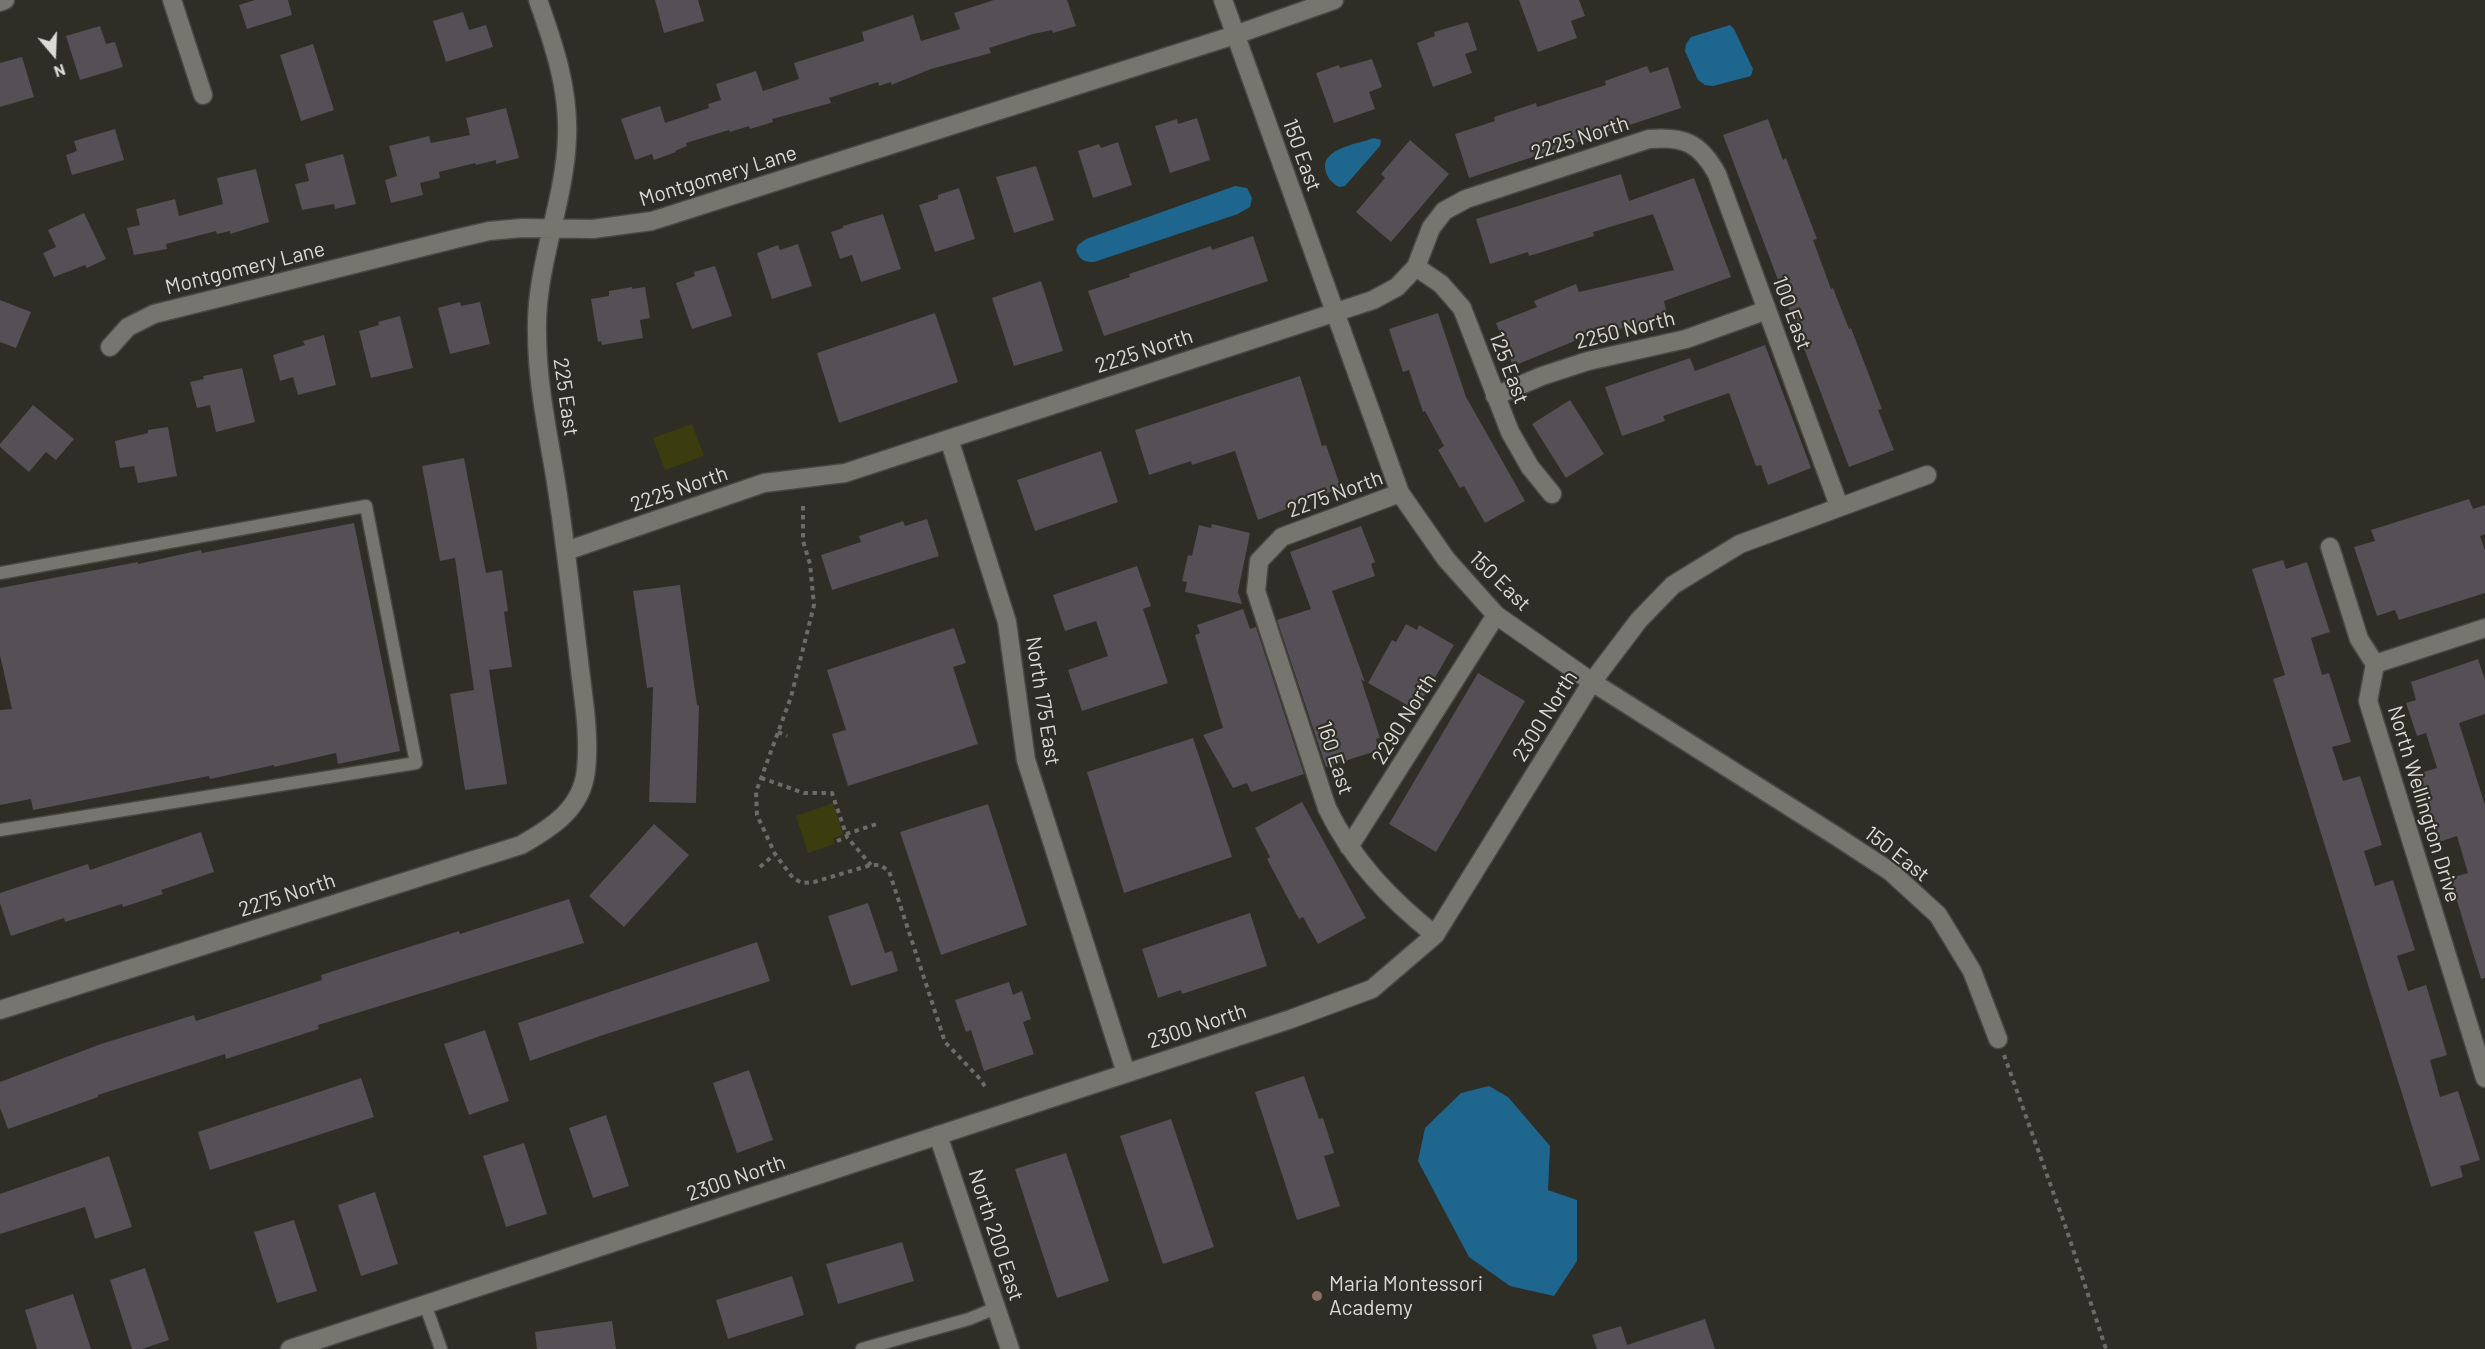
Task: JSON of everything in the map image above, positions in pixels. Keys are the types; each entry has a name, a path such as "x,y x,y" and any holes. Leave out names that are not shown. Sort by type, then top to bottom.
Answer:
{"street":[{"path":"0,2 5,0"},
{"path":"172,0 203,95"},
{"name":"225 East","path":"538,0 558,63 567,108 564,166 539,284 537,333 541,387 566,551 587,738 586,772 575,802"},
{"name":"150 East","path":"1223,0 1400,493 1446,559 1496,615 1592,682 1891,872 1938,915 1972,971 1998,1039"},
{"name":"Montgomery Lane","path":"111,347 128,327 154,314 469,236 522,228 593,230 652,221 1235,35 1335,0"},
{"name":"2225 North","path":"566,551 764,483 845,473 1373,300 1397,287 1416,267 1431,228 1444,211 1466,199 1649,139 1670,137 1691,143"},
{"name":"100 East","path":"1691,143 1708,157 1718,174 1839,506"},
{"name":"125 East","path":"1416,267 1441,284 1462,308 1510,432 1530,467 1552,494"},
{"name":"2250 North","path":"1495,396 1542,376 1588,361 1686,339 1767,310"},
{"name":"North 175 East","path":"949,439 995,576 1007,622 1026,760 1126,1073"},
{"name":"2300 North","path":"290,1349 1292,1019 1372,989 1435,935 1592,682 1639,620 1673,585 1740,544 1927,475"},
{"name":"2275 North","path":"1259,561 1282,537 1400,493"},
{"path":"2330,547 2359,639 2375,664 2485,628"},
{"name":"160 East","path":"1259,561 1256,591 1327,808 1349,847 1364,867 1403,910 1435,935"},
{"name":"2290 North","path":"1349,847 1496,615"},
{"name":"North Wellington Drive","path":"2375,664 2368,701 2485,1078"},
{"name":"2275 North","path":"0,1010 521,845 553,826 575,802"},
{"name":"North 200 East","path":"938,1135 1010,1349"}],"lane":[{"path":"0,573 366,506 416,763 0,830"},
{"path":"425,1304 441,1349"},
{"path":"862,1349 969,1319 996,1308"}],"path":[{"path":"803,506 803,541 810,564 814,605 791,697 761,778 755,803 762,828 775,855 793,878 802,883 814,882 830,875 871,865 880,865 889,872 945,1042 981,1080 987,1090"},
{"path":"778,732 787,736"},
{"path":"761,778 804,793 832,793 846,836 871,865"},
{"path":"837,841 880,823"},
{"path":"760,867 775,855"},
{"path":"1998,1039 2066,1228 2106,1349"}],"shaded area":[{"path":"692,424 704,456 665,470 653,438"},
{"path":"833,803 843,835 833,838 835,844 808,853 796,816"}],"water":[{"path":"1730,25 1753,69 1751,76 1713,86 1705,85 1698,80 1685,51 1686,44 1691,37"},
{"path":"1374,138 1381,140 1380,146 1345,186 1339,187 1332,182 1325,168 1330,156 1335,151"},
{"path":"1235,186 1247,188 1252,198 1250,207 1238,214 1094,262 1082,260 1076,250 1078,245 1086,239"},
{"path":"1489,1086 1508,1097 1550,1146 1548,1190 1577,1200 1577,1261 1554,1296 1510,1286 1469,1257 1418,1161 1425,1128 1461,1093"}],"building":[{"path":"255,0 288,0 292,15 247,29 239,5"},
{"path":"655,0 698,0 704,21 664,33"},
{"path":"994,0 1067,0 1076,26 1053,33 1052,30 1033,34 989,48 991,53 931,69 891,85 891,82 879,86 878,82 829,98 831,103 772,119 773,122 750,129 749,126 730,132 729,130 686,143 687,146 676,152 654,160 652,154 635,160 621,119 660,106 665,123 709,108 708,104 721,100 716,84 756,71 763,91 799,79 794,63 864,41 862,32 913,15 921,41 960,29 954,13"},
{"path":"1519,0 1579,0 1585,16 1571,21 1577,38 1538,52"},
{"path":"463,12 469,30 486,25 493,47 446,62 433,21"},
{"path":"1468,22 1477,50 1465,54 1472,73 1433,87 1417,43 1435,36 1434,32"},
{"path":"100,26 106,44 115,42 123,67 80,80 66,36"},
{"path":"313,44 334,110 301,121 280,55"},
{"path":"22,57 34,97 0,107 0,63"},
{"path":"1372,59 1382,87 1369,92 1375,109 1334,123 1316,73 1339,65 1340,68"},
{"path":"1647,66 1650,73 1668,67 1681,108 1469,178 1455,134 1495,121 1494,117 1536,103 1537,107 1606,85 1605,81"},
{"path":"506,108 519,158 496,164 496,160 476,165 475,163 439,172 440,178 420,183 423,195 391,203 385,180 397,176 389,146 429,136 431,143 470,135 466,118"},
{"path":"1197,118 1210,160 1170,173 1155,126 1177,119 1178,124"},
{"path":"1768,119 1783,160 1786,158 1817,239 1813,240 1831,289 1833,288 1849,329 1851,328 1882,409 1878,410 1894,450 1849,467 1723,135"},
{"path":"115,129 124,160 72,175 66,155 77,151 74,141"},
{"path":"1410,140 1449,174 1391,242 1356,212 1385,178 1381,174"},
{"path":"1118,142 1132,185 1093,198 1078,151 1099,144 1101,148"},
{"path":"343,154 356,204 335,209 334,204 302,210 295,184 309,181 305,164"},
{"path":"1036,166 1054,220 1014,233 996,177"},
{"path":"256,169 269,222 230,234 230,231 217,234 216,231 166,244 167,249 134,255 127,228 140,225 136,209 175,199 179,216 223,204 217,178"},
{"path":"1621,174 1629,201 1694,178 1731,277 1664,301 1668,318 1587,336 1513,366 1496,323 1537,307 1534,301 1576,284 1579,292 1674,270 1653,214 1593,232 1594,236 1529,256 1528,252 1490,264 1476,219"},
{"path":"959,188 975,239 935,252 919,205 938,199 938,195"},
{"path":"84,213 106,259 87,268 85,265 54,277 43,253 56,247 48,230"},
{"path":"883,214 901,269 861,282 852,255 840,259 831,232"},
{"path":"1253,236 1268,281 1104,336 1088,291 1130,277 1129,274 1211,246 1212,250"},
{"path":"798,244 812,286 772,299 757,253 778,245 780,250"},
{"path":"715,266 732,316 692,329 676,283 695,276 694,272"},
{"path":"1041,281 1063,351 1014,366 992,298"},
{"path":"632,287 632,289 645,287 650,318 640,320 643,338 602,345 601,341 598,342 591,299 609,296 609,291"},
{"path":"0,300 31,312 16,348 0,342"},
{"path":"460,302 461,306 480,302 490,344 450,354 438,308"},
{"path":"935,313 958,382 839,423 817,353"},
{"path":"1438,313 1466,397 1525,501 1485,523 1464,486 1460,488 1438,450 1444,446 1425,411 1423,412 1409,370 1403,372 1389,329"},
{"path":"400,316 413,368 371,378 359,331 379,325 378,322"},
{"path":"324,335 336,385 298,395 293,377 280,381 273,355 305,345 303,341"},
{"path":"1765,345 1811,468 1768,485 1761,465 1756,466 1729,393 1663,416 1665,421 1622,436 1605,387 1690,358 1695,371"},
{"path":"242,368 255,422 216,432 210,405 197,408 190,382 204,379 203,376"},
{"path":"1300,376 1322,446 1326,445 1341,488 1258,520 1235,451 1192,465 1191,461 1149,475 1135,430"},
{"path":"1570,400 1604,454 1566,478 1532,424"},
{"path":"33,405 74,439 56,460 46,452 29,472 0,447 0,444"},
{"path":"168,427 177,476 138,483 134,466 120,468 115,441 148,433 148,430"},
{"path":"1101,451 1118,502 1035,531 1017,480"},
{"path":"464,458 486,573 502,570 508,611 504,612 512,667 489,670 507,784 465,790 450,694 474,690 455,558 440,561 422,466"},
{"path":"2469,499 2473,509 2485,505 2485,534 2480,536 2485,550 2485,593 2399,620 2395,610 2377,616 2354,547 2375,541 2371,530"},
{"path":"927,519 939,556 832,590 821,555 861,542 859,536 903,521 905,526"},
{"path":"354,523 400,751 338,764 336,753 274,767 274,765 210,779 209,776 33,810 31,799 0,805 0,710 12,709 0,655 0,588 138,562 138,564 201,550 202,553"},
{"path":"1212,524 1250,533 1238,592 1242,604 1185,592 1187,582 1182,581 1188,555 1192,556 1199,525 1211,528"},
{"path":"1361,526 1375,562 1371,564 1375,576 1332,591 1365,682 1361,679 1380,738 1376,739 1379,750 1326,767 1277,620 1311,609 1290,552"},
{"path":"2283,560 2286,569 2307,562 2330,632 2311,638 2322,675 2329,673 2351,742 2332,747 2343,781 2360,776 2382,845 2364,851 2375,886 2393,880 2415,950 2397,956 2408,991 2426,985 2447,1055 2430,1060 2440,1097 2458,1091 2480,1160 2460,1166 2463,1177 2431,1187 2273,679 2285,675 2252,569"},
{"path":"1137,566 1151,606 1143,609 1168,683 1082,711 1068,670 1108,656 1096,621 1065,631 1053,595"},
{"path":"680,585 697,705 699,706 696,803 649,802 653,687 647,688 633,591"},
{"path":"1243,609 1250,629 1256,627 1304,774 1251,792 1247,783 1233,788 1203,735 1223,728 1195,635 1200,633 1197,625"},
{"path":"1406,624 1417,630 1419,625 1454,645 1416,710 1368,683 1392,640 1396,642"},
{"path":"954,628 966,663 953,667 978,744 848,786 832,734 846,730 827,670"},
{"path":"2478,659 2485,680 2485,714 2459,723 2485,805 2485,978 2481,979 2450,878 2468,873 2457,836 2439,842 2417,774 2437,768 2426,733 2417,736 2406,703 2416,700 2411,682"},
{"path":"1478,673 1525,701 1436,852 1389,824"},
{"path":"1193,738 1232,857 1124,893 1087,772"},
{"path":"1302,802 1366,918 1318,944 1303,917 1299,919 1267,859 1270,857 1255,828"},
{"path":"988,804 1027,925 941,955 900,832"},
{"path":"654,824 689,855 624,927 589,896"},
{"path":"201,832 214,872 161,890 163,894 123,907 122,904 65,922 64,918 11,936 0,903 0,893 88,864 90,870"},
{"path":"569,899 584,943 318,1025 319,1029 226,1059 225,1054 98,1095 98,1097 8,1129 0,1108 0,1082 101,1044 194,1015 196,1021 322,980 321,975"},
{"path":"868,903 885,953 892,951 898,971 851,986 828,916"},
{"path":"1250,913 1267,966 1182,994 1181,990 1158,998 1142,949"},
{"path":"757,942 770,981 530,1061 518,1023"},
{"path":"1009,982 1013,995 1022,991 1031,1019 1023,1022 1034,1054 984,1071 971,1030 966,1032 955,1000"},
{"path":"485,1030 509,1101 469,1115 444,1044"},
{"path":"749,1070 773,1140 737,1153 713,1083"},
{"path":"1304,1076 1319,1119 1323,1118 1334,1153 1324,1156 1340,1206 1297,1220 1255,1092"},
{"path":"361,1078 374,1117 210,1170 198,1132"},
{"path":"606,1115 629,1186 593,1198 569,1128"},
{"path":"1171,1119 1214,1247 1163,1264 1120,1136"},
{"path":"524,1143 547,1214 506,1227 483,1156"},
{"path":"1066,1153 1109,1281 1057,1298 1015,1169"},
{"path":"109,1156 132,1227 95,1239 85,1207 0,1234 0,1194"},
{"path":"375,1192 398,1264 361,1276 338,1205"},
{"path":"294,1220 317,1291 277,1303 254,1232"},
{"path":"902,1242 914,1281 838,1304 826,1264"},
{"path":"145,1268 169,1340 142,1349 132,1349 110,1280"},
{"path":"792,1276 804,1315 728,1339 716,1300"},
{"path":"73,1294 91,1349 37,1349 25,1310"},
{"path":"1705,1319 1715,1349 1597,1349 1592,1335 1621,1326 1627,1345"},
{"path":"612,1321 616,1349 537,1349 535,1332"}],"place":[{"name":"Maria Montessori Academy","path":"1317,1296"}]}
